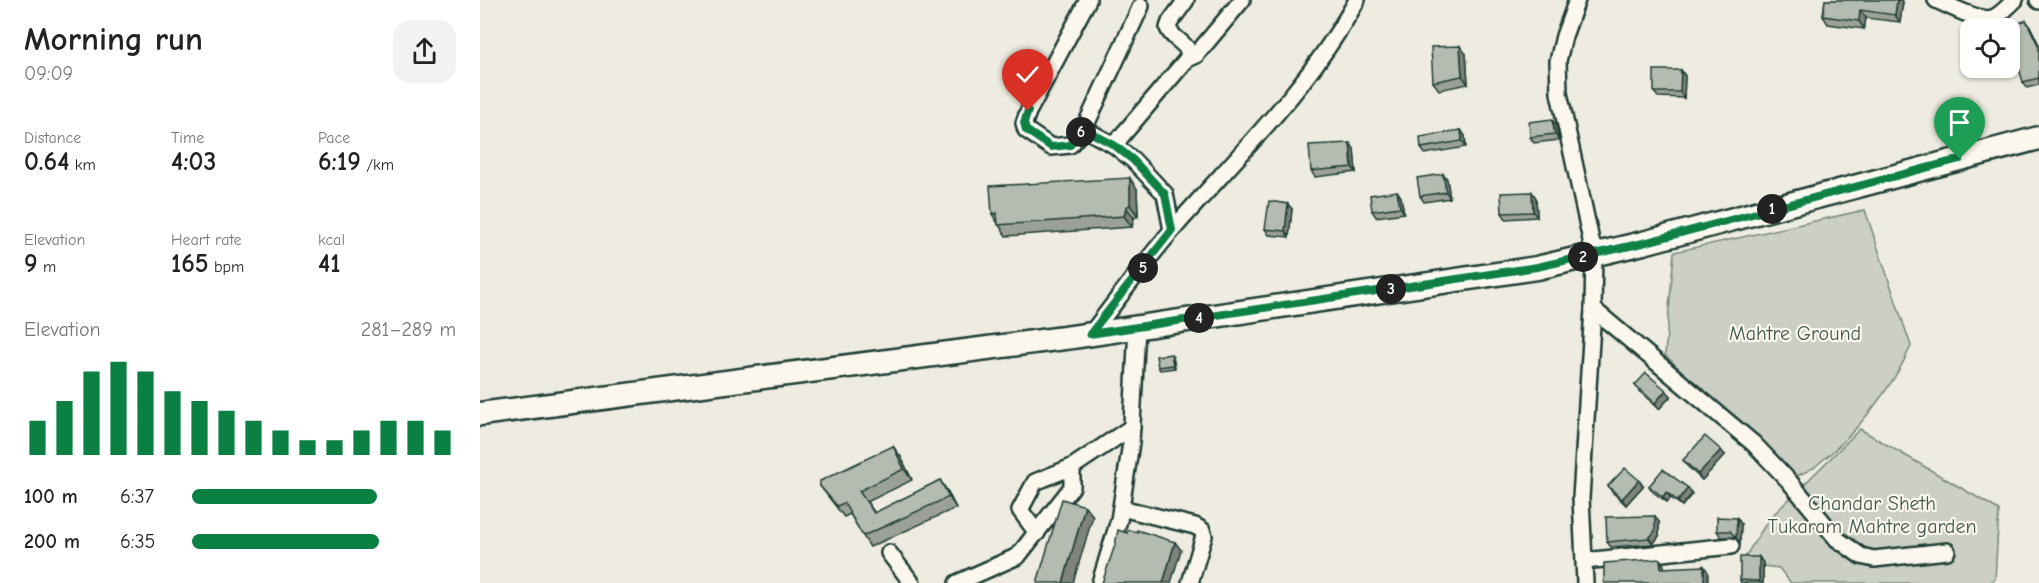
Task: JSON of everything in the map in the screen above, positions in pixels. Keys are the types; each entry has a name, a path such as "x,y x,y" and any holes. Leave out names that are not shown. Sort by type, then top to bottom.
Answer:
{"main road":[{"path":"480,412 1090,334 1537,267 2039,138"}],"street":[{"path":"1088,0 1028,111 1024,123 1026,130 1051,147 1070,145 1084,129 1140,6"},
{"path":"1114,145 1187,59 1189,52 1187,47 1170,35 1168,28 1186,0"},
{"path":"1187,59 1196,56 1242,0"},
{"path":"1090,334 1172,230 1294,93 1332,43 1357,0"},
{"path":"1577,0 1558,61 1558,93 1594,254 1593,309 1581,498 1585,583"},
{"path":"1936,0 1985,19 1992,18 2015,0"},
{"path":"1084,129 1114,145 1133,160 1165,194 1172,230"},
{"path":"1593,309 1754,444 1789,481 1837,539 1861,556 1874,560 1947,551"},
{"path":"1100,583 1121,508 1132,427 1137,327"},
{"path":"1036,532 1020,510 1035,482 1072,467 1132,427"},
{"path":"957,583 1018,556 1072,487 1072,467"},
{"path":"1121,508 1195,526 1202,530 1204,536 1190,583"},
{"path":"1584,561 1731,546"},
{"path":"889,553 912,583"}],"green space":[{"name":"Mahtre Ground","path":"1865,210 1911,346 1883,395 1858,426 1831,454 1808,471 1793,478 1665,355 1674,252"},
{"name":"Chandar Sheth Tukaram Mahtre garden","path":"1860,429 1999,510 1995,579 1990,583 1791,583 1779,568 1743,560 1769,519"}],"building":[{"path":"1825,0 1897,0 1895,15 1860,10 1859,21 1823,16"},
{"path":"2026,20 2039,47 2039,78 2023,82 2020,72 2020,23"},
{"path":"1460,46 1462,76 1433,82 1431,47"},
{"path":"1654,70 1681,70 1680,92 1654,92"},
{"path":"1552,119 1555,134 1530,137 1529,122"},
{"path":"1461,130 1462,141 1421,148 1420,137"},
{"path":"1350,143 1352,167 1311,171 1309,145"},
{"path":"1443,174 1446,192 1420,196 1417,178"},
{"path":"1130,178 1130,205 1126,207 1124,216 998,225 997,213 992,214 990,186"},
{"path":"1397,191 1400,207 1372,211 1370,195"},
{"path":"1532,192 1533,212 1502,213 1501,193"},
{"path":"1269,201 1288,204 1285,231 1265,229"},
{"path":"1171,354 1173,365 1158,367 1156,356"},
{"path":"1646,373 1666,390 1655,403 1635,385"},
{"path":"1705,436 1721,450 1698,474 1683,460"},
{"path":"893,446 904,469 859,491 874,513 940,480 949,497 863,536 844,503 837,506 820,486 820,481"},
{"path":"1625,468 1639,480 1622,499 1608,486"},
{"path":"1663,469 1688,488 1678,501 1666,492 1663,497 1649,486"},
{"path":"1062,499 1085,506 1063,583 1037,583"},
{"path":"1655,516 1655,531 1649,538 1607,542 1606,517"},
{"path":"1717,517 1737,518 1736,538 1730,531 1717,531"},
{"path":"1118,530 1127,533 1128,530 1137,532 1137,530 1175,542 1163,583 1102,583"},
{"path":"1740,557 1759,557 1759,581 1740,580"},
{"path":"1660,559 1661,568 1704,566 1704,583 1604,583 1604,563"}],"route":[{"path":"1028,111 1024,123 1026,130 1051,147 1070,145 1084,129 1114,145 1133,160 1165,194 1172,230 1090,334 1537,267 1643,243 1960,159"}]}
